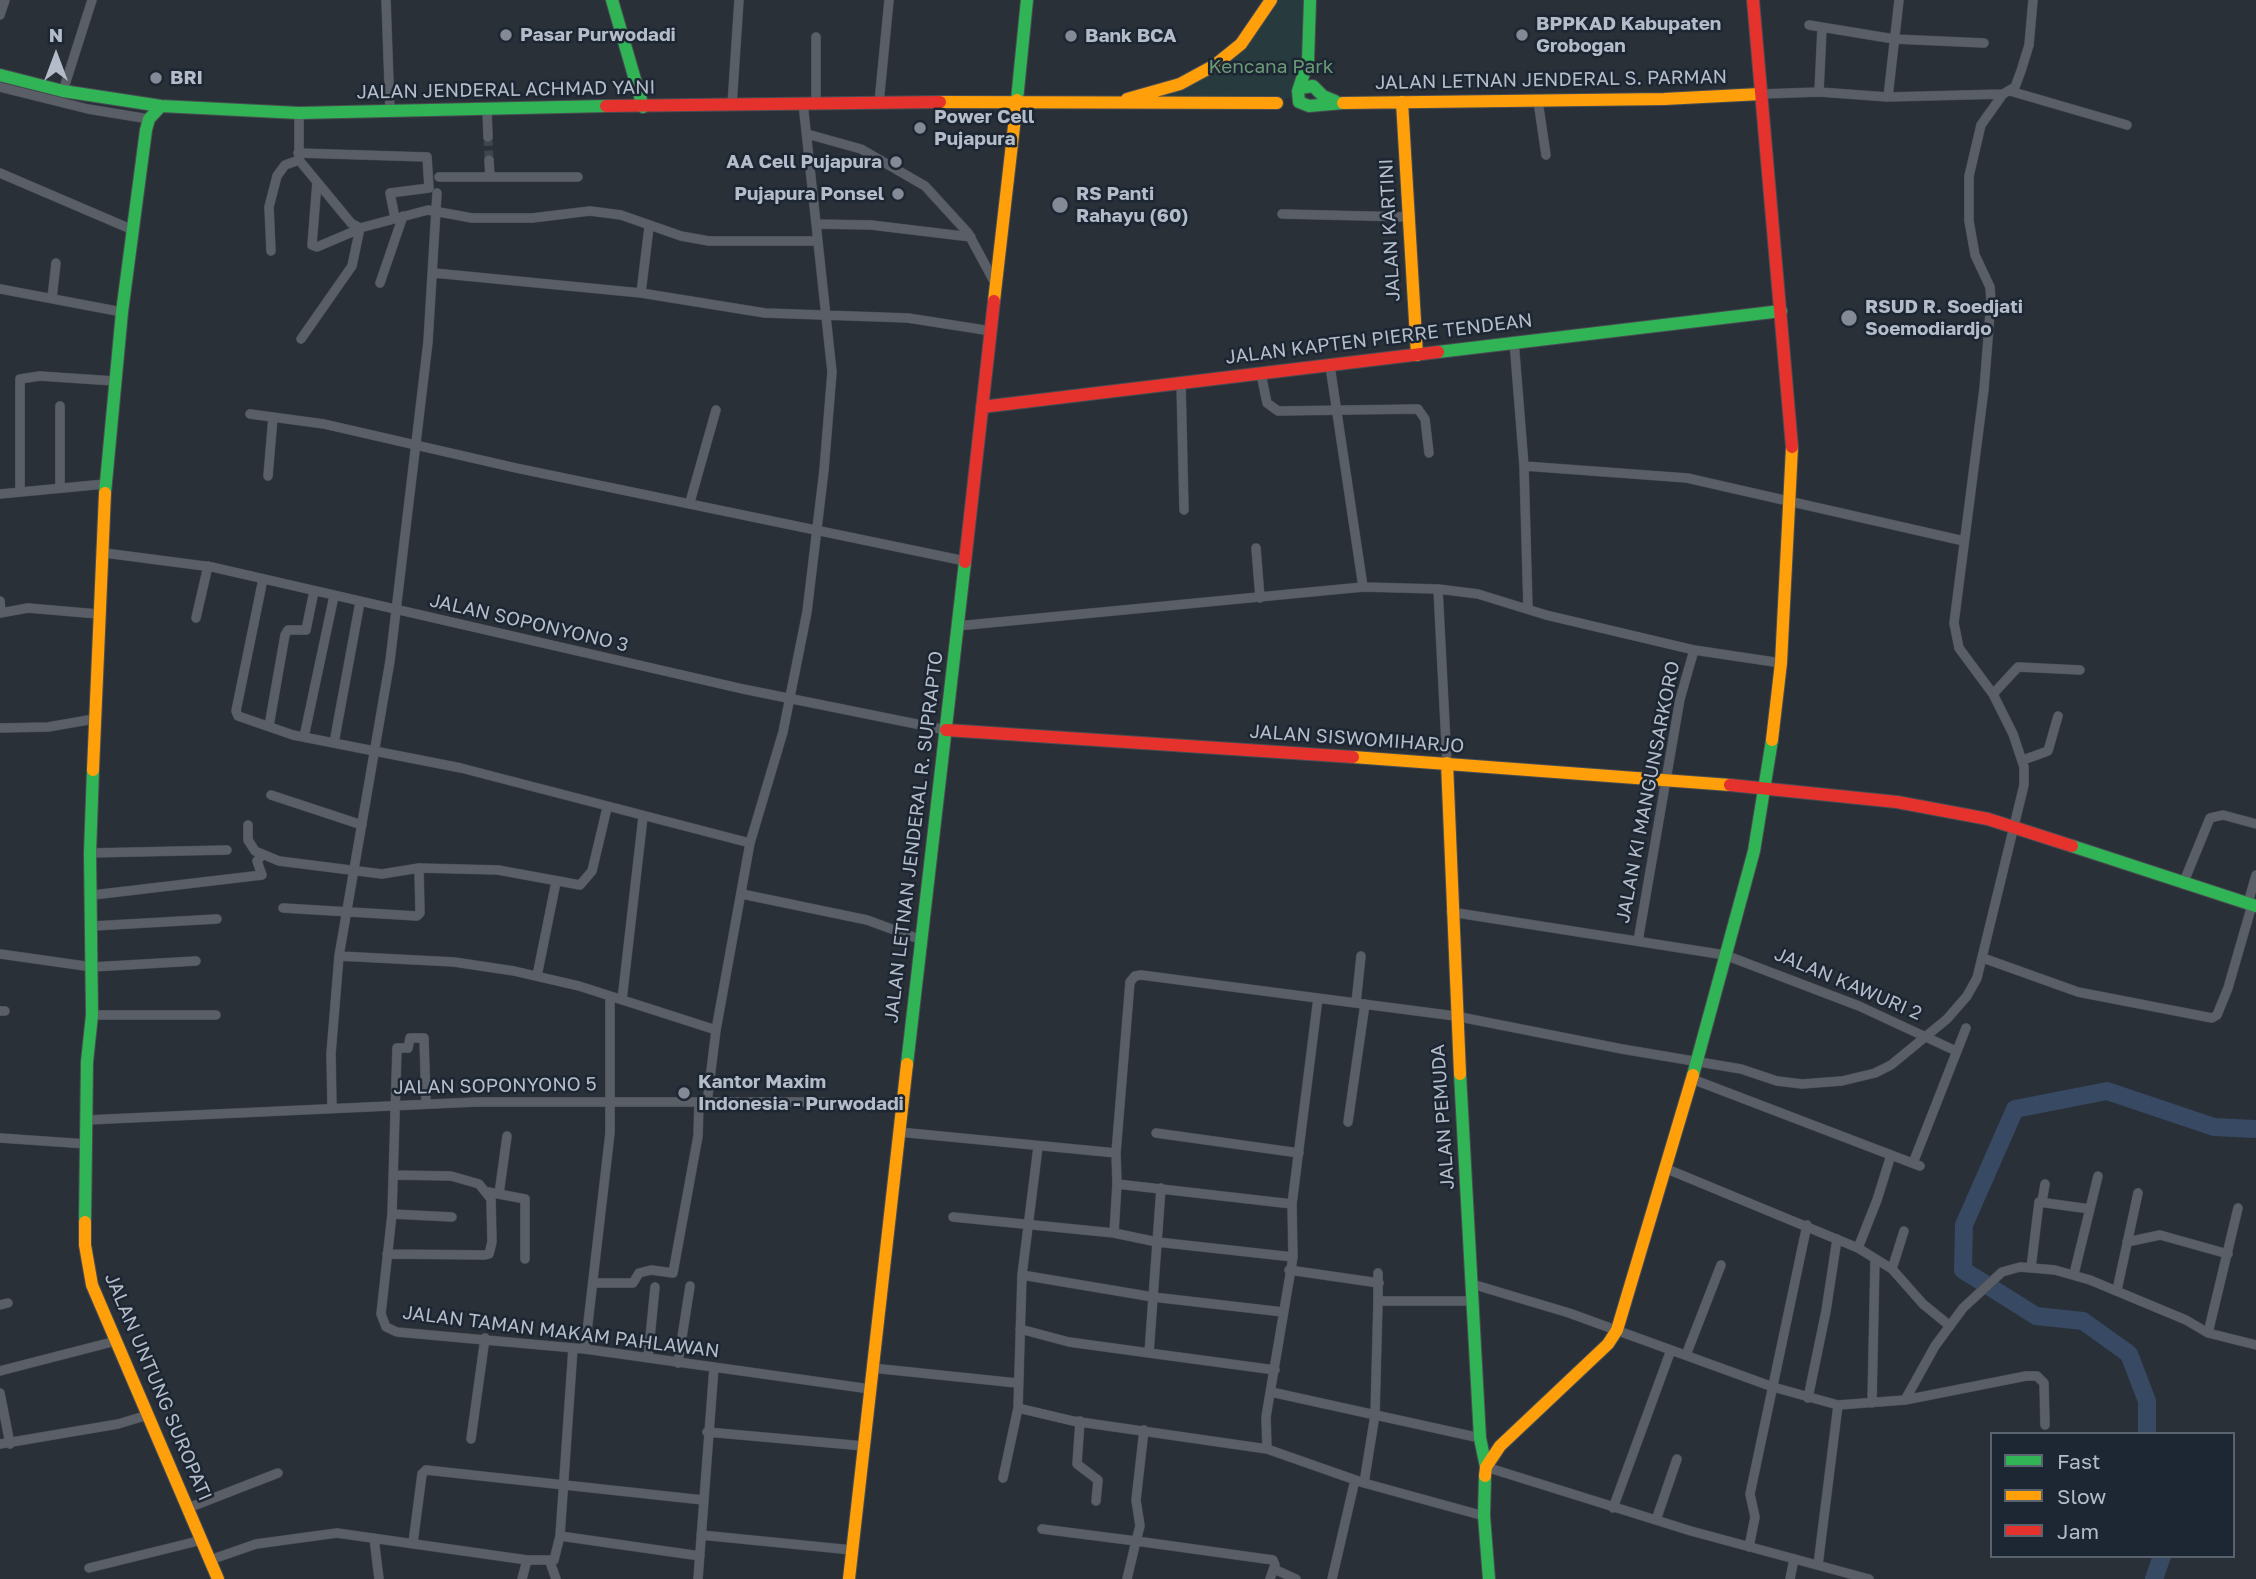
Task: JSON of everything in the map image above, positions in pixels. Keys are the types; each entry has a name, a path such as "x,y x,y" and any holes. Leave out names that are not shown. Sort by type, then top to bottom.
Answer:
{"main road":[{"path":"612,0 643,107"},
{"name":"JALAN LETNAN JENDERAL R. SUPRAPTO","path":"849,1579 903,1105 919,939 946,730 1027,0"},
{"path":"1113,102 1180,84 1215,65 1241,44 1271,0"},
{"path":"1308,61 1317,90 1317,101 1307,106 1299,102 1299,89 1308,61 1310,0"},
{"path":"1485,1471 1513,1433 1593,1359 1617,1330 1697,1061 1754,851 1766,788 1782,663 1792,450 1753,0"},
{"name":"JALAN JENDERAL ACHMAD YANI","path":"0,75 63,91 161,106 299,113 1017,100"},
{"path":"1017,100 1277,103 1310,85 1343,103"},
{"name":"JALAN LETNAN JENDERAL S. PARMAN","path":"1277,103 1307,106 1343,103 1664,99 1761,94"},
{"name":"JALAN KARTINI","path":"1402,102 1417,355"},
{"path":"149,119 161,106"},
{"name":"JALAN UNTUNG SUROPATI","path":"149,119 122,312 105,484 105,553 98,614 90,853 93,926 92,1015 87,1062 87,1266 92,1286 218,1579"},
{"name":"JALAN KAPTEN PIERRE TENDEAN","path":"982,407 1781,311"},
{"name":"JALAN SISWOMIHARJO","path":"946,730 1667,778 1943,808 2252,905"},
{"name":"JALAN PEMUDA","path":"1447,763 1455,1016 1480,1438 1485,1471 1484,1516 1489,1579"}],"street":[{"path":"0,15 5,0"},
{"path":"63,91 92,0"},
{"path":"386,0 390,111"},
{"path":"732,105 739,0"},
{"path":"879,103 889,0"},
{"path":"1888,97 1899,0"},
{"path":"1114,1233 1116,1153 1130,982 1135,976 1455,1016 1741,1069 1788,1083 1842,1081 1875,1073 1891,1065 1947,1019 1967,996 1977,978 1983,958 2024,785 2023,760 2013,734 1993,694 1959,648 1954,623 1991,301 1990,287 1975,255 1969,221 1969,176 1981,125 2006,92 2015,87 2029,45 2033,0"},
{"path":"1809,25 1894,39 1984,43"},
{"path":"1819,92 1822,28"},
{"path":"594,1283 633,1283 639,1273 651,1270 673,1273 750,842 790,699 813,576 832,372 807,134 816,37"},
{"path":"0,87 88,109 149,119"},
{"path":"1761,94 1819,92 1888,97 2006,92 2127,125"},
{"path":"1538,100 1546,156"},
{"path":"487,109 488,137"},
{"path":"299,113 299,156 317,182 358,229 359,243 352,266 301,339"},
{"path":"807,134 861,149 893,164 925,186 971,237 996,284"},
{"path":"271,251 269,207 277,176 285,165 299,156 427,157 429,188 390,194 399,217 380,283"},
{"path":"489,160 490,177"},
{"path":"0,173 134,230"},
{"path":"439,177 578,177"},
{"path":"317,182 312,246 317,247 358,229 428,210 472,218 532,218 590,211 621,215 649,227 709,241 817,241"},
{"path":"332,1107 331,1055 339,956 376,751 417,444 434,273 437,193"},
{"path":"1282,214 1409,217"},
{"path":"816,224 871,225 971,237"},
{"path":"641,293 649,227"},
{"path":"52,298 56,263"},
{"path":"434,273 641,293 765,313 908,318 991,331"},
{"path":"0,289 122,312"},
{"path":"1514,341 1524,466 1528,609"},
{"path":"1330,366 1363,587"},
{"path":"1261,374 1267,403 1272,409 1418,409 1425,419 1429,453"},
{"path":"20,491 20,379 40,376 114,381"},
{"path":"1181,383 1184,510"},
{"path":"60,406 60,487"},
{"path":"691,502 716,410"},
{"path":"250,414 324,424 516,468 691,502 965,561"},
{"path":"268,476 273,417"},
{"path":"1524,466 1687,478 1964,541"},
{"path":"0,494 105,484"},
{"path":"1256,548 1260,597"},
{"name":"JALAN SOPONYONO 3","path":"105,553 208,566 395,611 790,699 946,730"},
{"path":"196,618 208,566"},
{"path":"263,579 236,712 238,716 303,737 461,768 607,808 750,842"},
{"path":"957,626 1363,587 1438,589 1478,594 1694,650 1782,663"},
{"path":"1438,589 1447,763"},
{"path":"268,726 285,635 288,630 306,630 314,591"},
{"path":"303,737 334,596"},
{"path":"0,601 1,613 28,608 98,614"},
{"path":"334,743 360,602"},
{"name":"JALAN KI MANGUNSARKORO","path":"1638,941 1680,699 1694,650"},
{"path":"1993,694 2018,667 2080,670"},
{"path":"2023,760 2050,748 2058,716"},
{"path":"0,728 48,727 94,719"},
{"path":"271,795 362,825"},
{"path":"248,825 252,847 262,855 354,872 382,874 419,868 498,870 580,885 592,871 607,808"},
{"path":"2183,884 2210,818 2223,815 2256,824"},
{"path":"622,1000 643,817"},
{"path":"90,853 228,850"},
{"path":"93,895 259,875 257,861 262,855"},
{"path":"283,908 419,916 419,868"},
{"path":"1983,958 2078,992 2216,1018 2252,905 2256,875"},
{"path":"537,976 556,882"},
{"path":"742,894 867,920 919,939"},
{"name":"JALAN KAWURI 2","path":"1451,912 1725,955 1859,1006 1956,1051"},
{"path":"93,926 217,919"},
{"path":"0,954 92,967 196,961"},
{"path":"339,956 454,962 537,976 716,1030"},
{"path":"1348,1122 1360,1003 1361,956"},
{"path":"585,1349 611,1133 610,997"},
{"path":"1267,1449 1266,1417 1293,1257 1292,1204 1318,998"},
{"path":"92,1015 216,1015"},
{"path":"1692,1079 1917,1165 1966,1028"},
{"name":"JALAN TAMAN MAKAM PAHLAWAN","path":"426,1104 424,1038 410,1038 408,1048 397,1048 394,1175 382,1314 386,1327 397,1332 585,1349 870,1389"},
{"name":"JALAN SOPONYONO 5","path":"87,1120 426,1104 703,1102 903,1105"},
{"path":"899,1132 1116,1153"},
{"path":"1156,1133 1299,1153"},
{"path":"499,1194 507,1136"},
{"path":"0,1138 87,1144"},
{"path":"1003,1478 1018,1408 1022,1275 1038,1147"},
{"path":"1858,1248 1891,1155"},
{"path":"1667,1169 1858,1248 1892,1269 1923,1304 1950,1326"},
{"path":"394,1175 451,1176 470,1180 488,1192 524,1199 525,1259"},
{"path":"2074,1275 2098,1176"},
{"path":"1117,1184 1292,1204"},
{"path":"2042,1202 2045,1184"},
{"path":"1149,1353 1161,1188"},
{"path":"387,1254 489,1254 492,1205 488,1192"},
{"path":"2117,1290 2138,1193"},
{"path":"2031,1268 2037,1204 2042,1202 2090,1209"},
{"path":"2208,1333 2238,1208"},
{"path":"391,1214 452,1217"},
{"path":"953,1217 1027,1227 1114,1233 1157,1242 1293,1257"},
{"path":"1749,1547 1755,1517 1750,1494 1807,1225"},
{"path":"1892,1269 1904,1231"},
{"path":"2127,1242 2160,1235 2228,1254"},
{"path":"1808,1398 1826,1311 1837,1238"},
{"path":"1871,1403 1875,1259"},
{"path":"1686,1355 1721,1265"},
{"path":"1905,1400 1963,1308 2002,1272 2031,1268 2074,1275 2117,1290 2186,1320 2208,1333 2256,1345"},
{"path":"1289,1270 1378,1278 1375,1415 1360,1481 1332,1579"},
{"path":"1022,1275 1153,1297 1283,1312"},
{"path":"1472,1284 1617,1330 1773,1387 1838,1405 1905,1400 2033,1375 2044,1383 2046,1425"},
{"path":"678,1363 690,1286"},
{"path":"648,1358 655,1287"},
{"path":"1378,1301 1472,1301"},
{"path":"1020,1329 1069,1342 1275,1370"},
{"path":"471,1439 485,1338"},
{"path":"0,1371 116,1341"},
{"path":"210,1560 256,1544 337,1533 550,1562 556,1558 560,1536 573,1348"},
{"path":"1613,1508 1671,1350"},
{"path":"698,1579 714,1367"},
{"path":"872,1368 1017,1383"},
{"path":"1271,1392 1480,1438"},
{"path":"0,1393 10,1444"},
{"path":"1818,1565 1838,1405"},
{"path":"1018,1408 1080,1422 1267,1449 1360,1481 1484,1516"},
{"path":"0,1444 118,1424 148,1415"},
{"path":"1080,1422 1077,1464 1098,1480 1096,1501"},
{"path":"1127,1579 1140,1526 1136,1500 1144,1430"},
{"path":"707,1432 864,1446"},
{"path":"1656,1520 1677,1459"},
{"path":"413,1543 422,1474 426,1470 703,1500"},
{"path":"1485,1471 1869,1579"},
{"path":"188,1508 278,1473"},
{"path":"1042,1529 1273,1560 1274,1569 1270,1579"},
{"path":"701,1535 852,1550"},
{"path":"560,1536 700,1556"},
{"path":"374,1538 379,1579"},
{"path":"89,1568 202,1540"},
{"path":"522,1579 527,1559"},
{"path":"1790,1579 1794,1559"},
{"path":"550,1562 556,1579"},
{"path":"1274,1569 1296,1579"}],"green space":[{"name":"Kencana Park","path":"1272,0 1310,0 1308,61 1292,96 1277,103 1117,102 1216,66"}],"waterway":[{"path":"2147,1432 2147,1401 2129,1354 2083,1321 2036,1316 1963,1270 1964,1225 2015,1109 2107,1091 2214,1127 2256,1129"},
{"path":"2154,1579 2161,1558"}],"tunnel":[{"path":"488,137 489,160"}],"traffic: fast":[{"path":"612,0 643,107"},
{"path":"1017,100 1027,0"},
{"path":"1308,61 1310,0"},
{"path":"1308,61 1298,91 1299,102 1309,106 1343,103"},
{"path":"0,75 63,91 161,106 299,113 606,106"},
{"path":"1300,88 1313,86 1323,96 1335,101"},
{"path":"105,493 122,312 146,130 149,119 161,106"},
{"path":"1438,352 1781,311"},
{"path":"907,1064 965,562"},
{"path":"1693,1075 1754,851 1772,740"},
{"path":"85,1222 87,1062 92,1015 90,853 93,770"},
{"path":"2072,846 2256,906"},
{"path":"1460,1074 1480,1438 1486,1467"},
{"path":"1485,1476 1484,1516 1489,1579"}],"traffic: slow":[{"path":"1127,99 1180,84 1215,65 1241,44 1271,0"},
{"path":"1343,103 1664,99 1761,94"},
{"path":"994,301 1017,100"},
{"path":"940,102 1277,103"},
{"path":"1402,102 1417,355"},
{"path":"1772,740 1781,663 1792,447"},
{"path":"93,770 105,493"},
{"path":"1353,757 1730,785"},
{"path":"1447,763 1460,1074"},
{"path":"849,1579 907,1064"},
{"path":"1485,1476 1486,1467 1500,1446 1608,1344 1617,1330 1693,1075"},
{"path":"85,1222 85,1245 92,1285 218,1579"}],"traffic: jam":[{"path":"1753,0 1792,447"},
{"path":"606,106 940,102"},
{"path":"965,562 994,301"},
{"path":"982,407 1438,352"},
{"path":"946,730 1353,757"},
{"path":"1730,785 1897,802 1988,819 2072,846"}],"place":[{"name":"Pasar Purwodadi","path":"506,35"},
{"name":"BPPKAD Kabupaten Grobogan","path":"1522,35"},
{"name":"Bank BCA","path":"1071,36"},
{"name":"BRI","path":"156,78"},
{"name":"Power Cell Pujapura","path":"920,128"},
{"name":"AA Cell Pujapura","path":"896,162"},
{"name":"Pujapura Ponsel","path":"898,194"},
{"name":"RS Panti Rahayu (60)","path":"1060,205"},
{"name":"RSUD R. Soedjati Soemodiardjo","path":"1849,318"},
{"name":"Kantor Maxim Indonesia - Purwodadi","path":"684,1093"}]}
